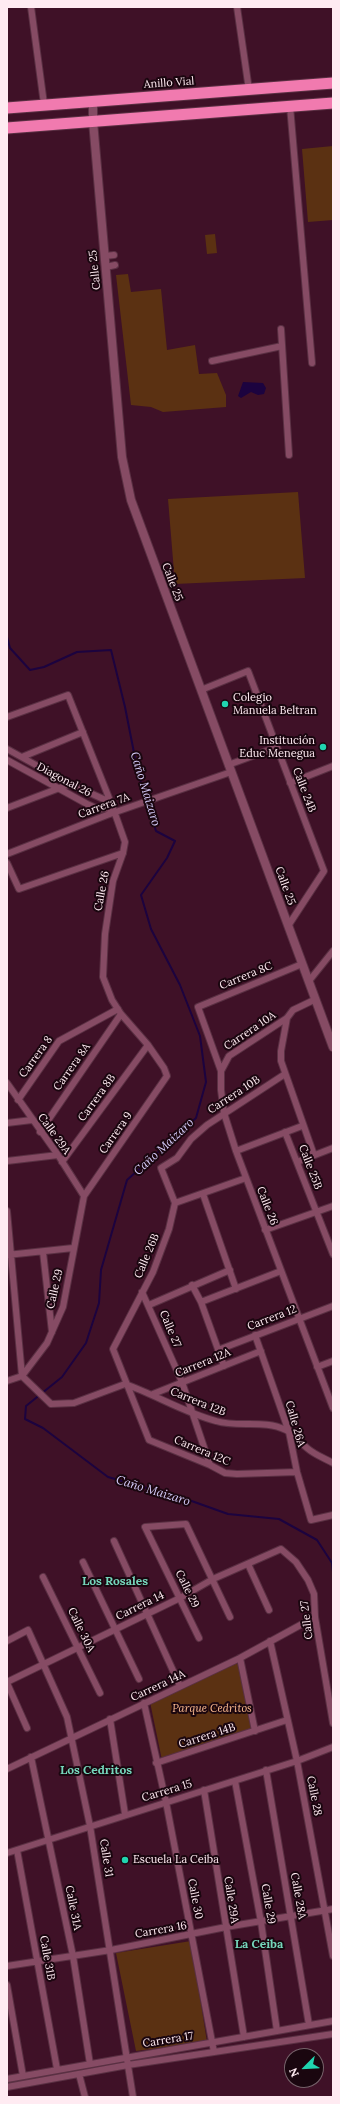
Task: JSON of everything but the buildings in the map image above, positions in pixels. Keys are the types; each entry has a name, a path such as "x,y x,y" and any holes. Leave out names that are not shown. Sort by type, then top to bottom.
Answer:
{"highway":[{"name":"Anillo Vial","path":"7,108 333,83"},
{"path":"7,128 333,103"}],"street":[{"path":"31,7 44,104"},
{"path":"237,7 249,90"},
{"name":"Calle 25","path":"93,102 93,121 122,457 127,486 138,523 302,964 316,1000 330,1026 333,1046"},
{"path":"290,106 312,362"},
{"path":"105,256 114,255"},
{"path":"106,267 116,265"},
{"path":"281,329 289,455"},
{"path":"212,361 282,346"},
{"name":"Calle 24B","path":"201,690 248,671 324,871 288,926"},
{"name":"Calle 26","path":"7,716 68,695 125,842 123,853 113,881 105,934 102,962 106,987 120,1011 148,1045 166,1072 165,1081"},
{"path":"22,757 83,732"},
{"name":"Carrera 7A","path":"7,854 113,808 137,805 171,793 277,747"},
{"name":"Diagonal 26","path":"7,748 113,808"},
{"name":"Diagonal 26","path":"7,760 59,789 98,808 113,808"},
{"path":"290,783 333,766"},
{"path":"7,808 70,784"},
{"path":"7,863 19,890 123,853"},
{"path":"309,981 333,951"},
{"name":"Carrera 8C","path":"198,1007 302,964"},
{"name":"Carrera 10A","path":"221,1071 229,1056 287,1018 293,1010 316,1000"},
{"name":"Calle 26","path":"198,1007 221,1071 221,1090 224,1113 236,1151 333,1408"},
{"name":"Carrera 8","path":"18,1100 59,1041 120,1011"},
{"name":"Carrera 8A","path":"40,1132 120,1011"},
{"path":"287,1018 281,1051 285,1074 302,1126 314,1155"},
{"name":"Carrera 8B","path":"62,1162 148,1045"},
{"name":"Carrera 10B","path":"175,1203 161,1168 177,1158 190,1140 224,1113 285,1074"},
{"name":"Carrera 9","path":"84,1196 165,1081"},
{"name":"Calle 29A","path":"7,1083 40,1132 58,1155 84,1196"},
{"path":"7,1123 32,1120"},
{"path":"236,1151 302,1126"},
{"name":"Calle 25B","path":"286,1132 333,1254"},
{"path":"297,1162 333,1148"},
{"path":"7,1161 58,1155"},
{"path":"175,1203 246,1178"},
{"path":"204,1194 236,1289"},
{"name":"Calle 29","path":"22,1376 41,1352 52,1333 65,1297 84,1196"},
{"name":"Calle 26B","path":"125,1384 113,1349 153,1272 165,1244 175,1203"},
{"path":"266,1230 333,1206"},
{"path":"7,1211 9,1255 22,1376 50,1404 74,1403 125,1384"},
{"path":"9,1255 73,1248"},
{"path":"43,1252 52,1333"},
{"path":"149,1304 230,1270"},
{"path":"201,1302 281,1271"},
{"path":"192,1285 201,1302 224,1366"},
{"name":"Calle 27","path":"142,1292 149,1304 182,1382 210,1465"},
{"name":"Carrera 12","path":"218,1350 333,1306"},
{"name":"Calle 26A","path":"255,1335 289,1432 297,1472 311,1520 333,1515"},
{"name":"Carrera 12A","path":"153,1394 261,1351"},
{"path":"317,1367 333,1361"},
{"path":"7,1381 22,1376"},
{"name":"Carrera 12B","path":"125,1384 153,1394 192,1412 224,1423 264,1424 279,1427 289,1432"},
{"name":"Carrera 12C","path":"125,1384 149,1440 210,1465 220,1471 231,1474 297,1472"},
{"path":"289,1432 313,1453 333,1464"},
{"name":"Calle 29","path":"199,1638 145,1527 186,1524 213,1579"},
{"path":"114,1541 180,1686"},
{"name":"Calle 27","path":"281,1549 296,1562 308,1580 314,1594 315,1617 333,1723"},
{"name":"Carrera 14","path":"7,1682 180,1598 213,1579 281,1549"},
{"path":"83,1562 139,1679"},
{"path":"248,1564 269,1610"},
{"name":"Calle 30A","path":"43,1577 100,1693"},
{"path":"213,1579 230,1617"},
{"name":"Carrera 14A","path":"7,1768 240,1658 315,1617"},
{"name":"Calle 31","path":"7,1640 28,1630 67,1717 70,1739 90,1826 111,1950 133,2097"},
{"name":"Calle 28","path":"270,1641 297,1762 326,1911 333,1956"},
{"path":"240,1658 255,1731"},
{"path":"7,1682 27,1728"},
{"name":"Calle 30","path":"144,1703 193,1935 214,2052"},
{"path":"110,1719 125,1814"},
{"name":"Carrera 14B","path":"156,1763 287,1720"},
{"name":"Carrera 15","path":"7,1853 125,1814 235,1781 266,1770 297,1762 333,1747"},
{"name":"Calle 31A","path":"31,1757 73,1956 90,2064"},
{"name":"Calle 28A","path":"266,1770 292,1916 309,2025"},
{"name":"Calle 29","path":"235,1781 261,1922 277,2031"},
{"name":"Calle 29A","path":"204,1790 244,2037"},
{"path":"7,1845 7,1853"},
{"name":"Calle 31B","path":"17,1850 57,2069"},
{"name":"Carrera 16","path":"7,1966 111,1950 193,1935 226,1927 333,1909"},
{"path":"7,1985 23,2076"},
{"name":"Carrera 17","path":"7,2078 333,2021"},
{"name":"Carrera 17","path":"7,2087 128,2065 333,2034"},
{"path":"79,2074 85,2097"}],"green space":[{"path":"333,146 333,220 308,222 302,149"},
{"path":"215,234 217,253 207,254 205,235"},
{"path":"128,274 131,292 161,289 167,350 195,345 199,374 217,373 226,395 226,407 163,412 151,407 131,405 116,275"},
{"path":"298,492 305,578 175,584 168,499"},
{"name":"Parque Cedritos","path":"239,1659 253,1730 162,1760 150,1702"},
{"path":"191,1941 207,2042 136,2051 116,1953"}],"shaded area":[{"path":"243,382 263,383 266,388 264,394 258,395 251,392 241,398 238,396"}],"waterway":[{"name":"Caño Maizaro","path":"7,637 10,648 30,670 44,667 77,652 111,650 125,707 138,773 156,831 175,841 167,858 141,895 151,929 180,985 200,1036 206,1082 196,1118 127,1180 101,1270 99,1303 86,1343 62,1377 26,1406 25,1419 43,1428 108,1477 186,1499 228,1514 279,1519 317,1540 332,1563 333,1572"}],"place":[{"name":"Colegio Manuela Beltran","path":"225,704"},
{"name":"Institución Educ Menegua","path":"323,747"},
{"name":"Escuela La Ceiba","path":"125,1860"}],"district":[{"name":"Los Rosales","path":"115,1582"},
{"name":"Los Cedritos","path":"96,1771"},
{"name":"La Ceiba","path":"259,1945"}]}
